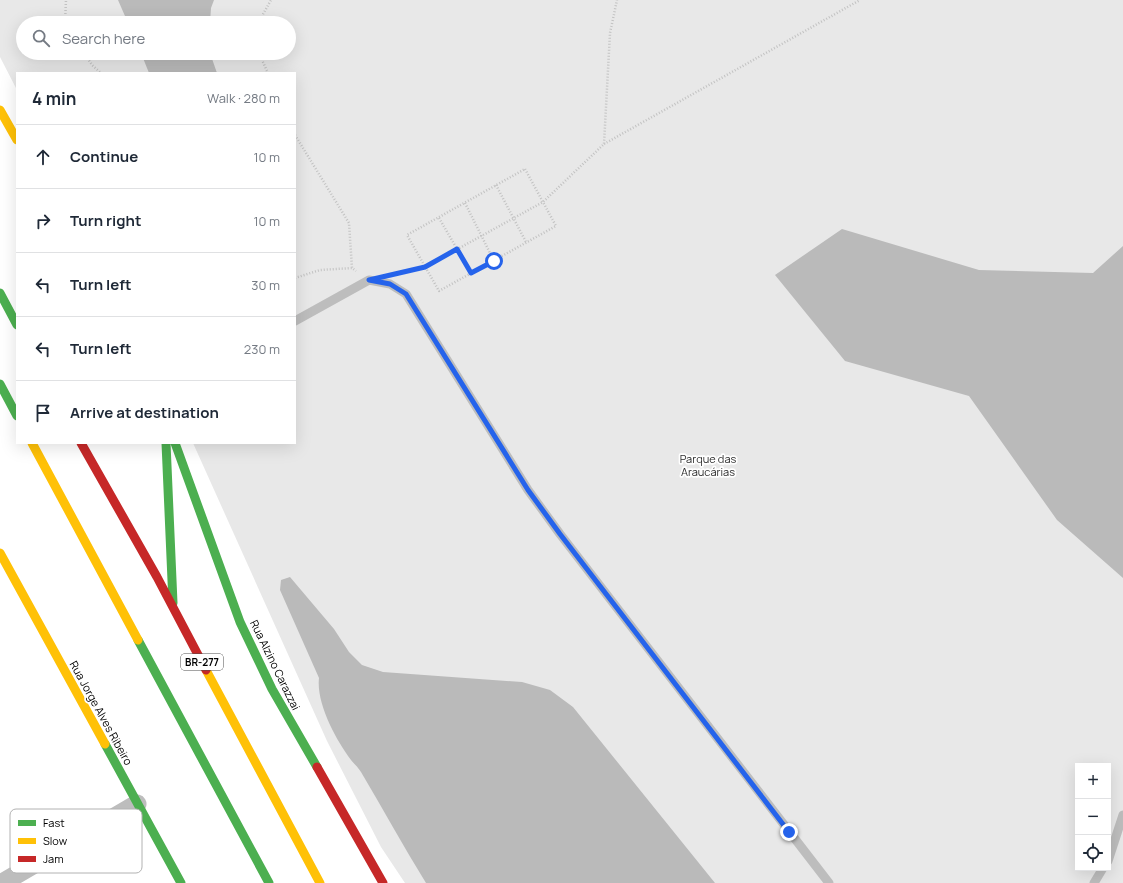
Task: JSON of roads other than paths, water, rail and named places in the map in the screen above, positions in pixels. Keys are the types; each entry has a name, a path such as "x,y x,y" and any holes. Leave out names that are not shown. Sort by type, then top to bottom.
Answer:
{"main road":[{"path":"0,110 16,138"},
{"path":"0,293 16,323"},
{"path":"0,384 16,414"},
{"path":"33,444 269,883"},
{"name":"BR-277","path":"82,444 173,609 320,883"},
{"path":"166,444 173,609"},
{"name":"Rua Alzino Carazzai","path":"175,444 240,623 292,725 383,883"},
{"name":"Rua Jorge Alves Ribeiro","path":"0,553 140,809"},
{"name":"Rua Jorge Alves Ribeiro","path":"142,813 181,883"}],"street":[{"path":"128,809 137,804"},
{"path":"2,883 19,873"}],"lane":[{"path":"296,320 369,280 390,284 406,294 528,490 560,534 829,883"},
{"path":"1111,851 1123,816"},
{"path":"1094,883 1101,871"}],"park label":[{"name":"Parque das Araucárias","path":"708,465"}]}
